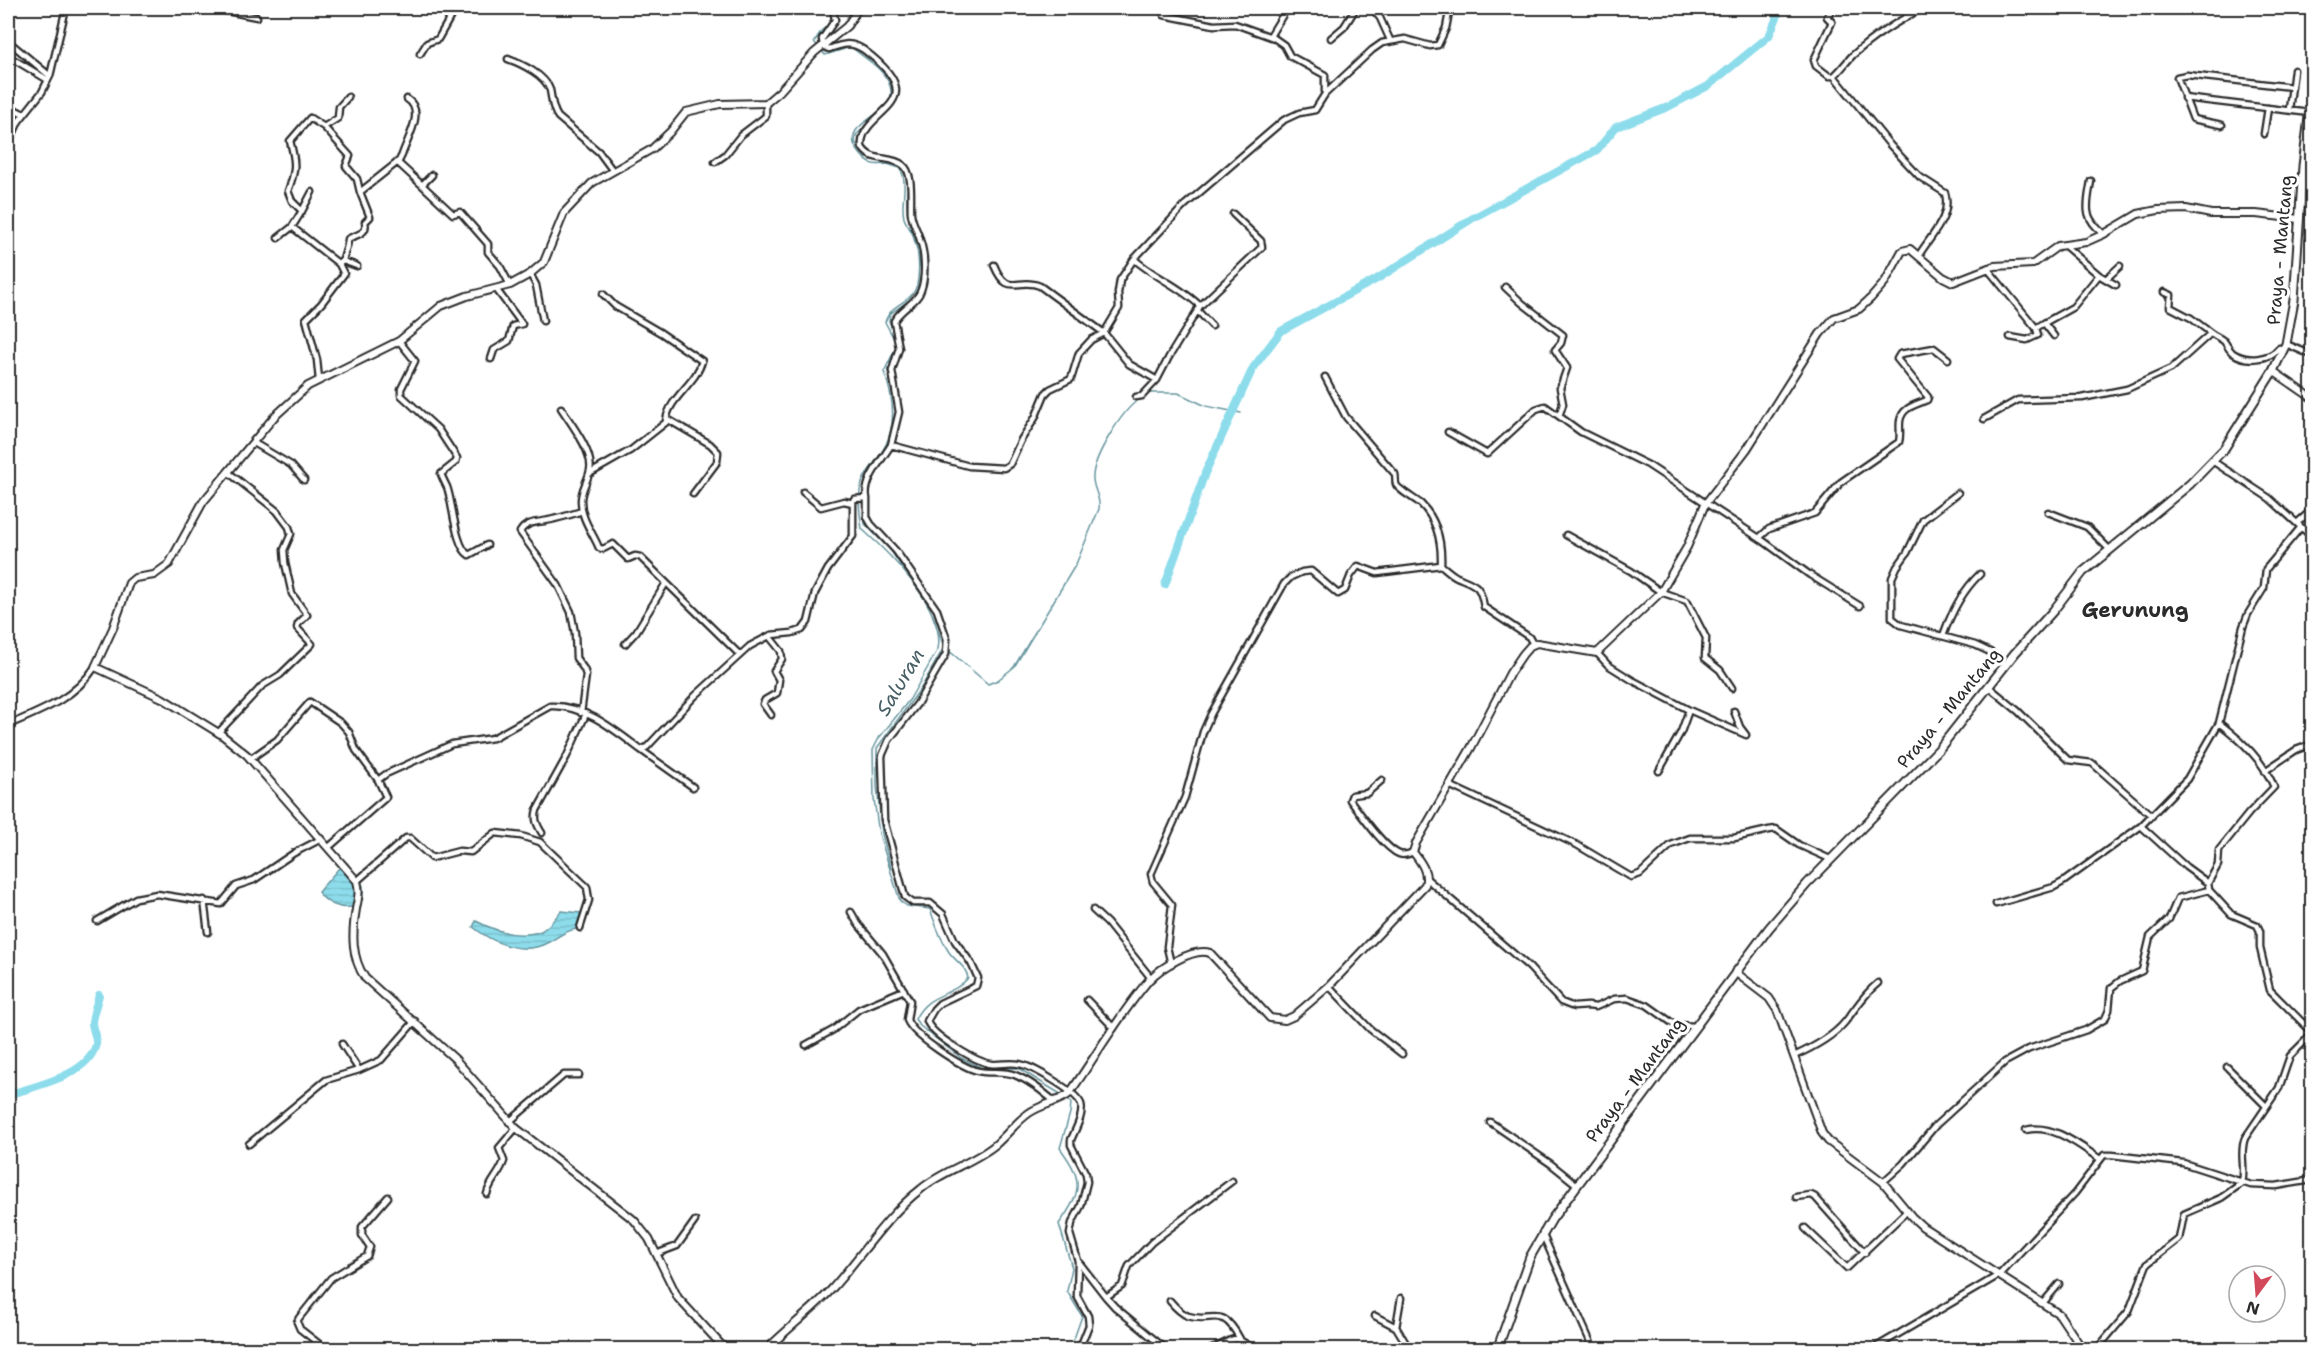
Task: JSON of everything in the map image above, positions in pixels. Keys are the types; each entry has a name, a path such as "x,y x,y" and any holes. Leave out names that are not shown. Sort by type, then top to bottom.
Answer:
{"main road":[{"name":"Praya - Mantang","path":"1497,1350 1530,1257 1542,1233 1576,1184 1790,901 1939,749 2083,572 2190,484 2214,462 2224,449 2273,371 2285,346 2294,300 2299,219 2313,93"}],"street":[{"path":"8,146 13,130 42,92 49,78 66,8"},
{"path":"212,8 258,17"},
{"path":"420,54 427,43 438,39 451,16 462,8"},
{"path":"822,46 822,39 836,20 833,8"},
{"path":"1331,38 1344,27 1356,8"},
{"path":"1371,8 1380,18 1390,40"},
{"path":"891,446 969,466 1007,467 1035,418 1045,394 1050,389 1071,379 1079,353 1091,340 1104,333 1119,308 1120,279 1134,259 1169,219 1284,120 1299,113 1315,110 1325,94 1372,50 1390,40 1405,39 1435,46 1442,41 1450,8"},
{"path":"1833,8 1827,17 1832,22 1827,28 1814,60 1816,66 1829,76 1834,76 1890,145 1920,177 1945,193 1946,214 1918,255"},
{"path":"1834,76 1869,42 1893,24 1923,8"},
{"path":"8,725 59,702 79,687 95,667 129,583 135,578 154,576 169,564 203,502 290,400 319,380 399,341 441,306 467,296 510,285 530,274 544,262 557,226 573,201 592,183 652,149 686,112 720,104 766,103 814,53 844,28 855,9"},
{"path":"1270,36 1284,13 1290,9"},
{"path":"1164,15 1214,25 1235,24 1270,36 1279,41 1290,56 1325,75 1325,94"},
{"path":"8,41 49,78"},
{"path":"822,46 829,49 848,43 856,45 888,72 895,87 891,104 867,129 862,141 863,149 868,155 900,163 906,170 911,188 912,219 920,238 923,255 920,294 902,309 894,321 899,348 892,371 899,412 891,446 871,477 867,490 867,517 896,551 937,610 947,639 946,654 917,704 889,740 882,756 884,820 905,897 913,903 930,903 943,914 955,941 971,963 978,978 976,986 934,1009 928,1016 929,1026 957,1048 982,1061 1019,1064 1034,1070 1080,1101 1081,1110 1071,1145 1086,1174 1087,1182 1081,1206 1070,1228 1078,1261 1077,1296 1088,1316 1089,1325 1079,1350"},
{"path":"8,56 49,78"},
{"path":"508,59 518,63 544,81 549,88 558,117 599,152 613,171"},
{"path":"2289,110 2294,70"},
{"path":"2222,125 2193,119 2177,77 2183,75 2292,87"},
{"path":"324,127 338,118 339,107 348,97"},
{"path":"2184,98 2310,113"},
{"path":"360,192 397,162 402,155 415,119 412,102 407,99"},
{"path":"715,162 725,155 741,135 766,116 766,103"},
{"path":"8,106 24,114"},
{"path":"2264,134 2268,108"},
{"path":"302,211 292,201 288,191 294,178 295,164 290,141 310,118 324,127 351,156 346,166 357,178 370,217 365,222 364,232 348,239 349,247 341,262 344,274 306,319 317,360 319,380"},
{"path":"397,162 453,214 460,212 472,225 488,244 488,252 500,266 510,285"},
{"path":"422,185 432,174"},
{"path":"2091,181 2087,211 2093,225 2104,234"},
{"path":"278,238 292,227 312,192"},
{"path":"1597,653 1661,592 1687,547 1705,504 1747,449 1807,351 1827,325 1840,315 1859,309 1871,298 1885,282 1902,251 1910,249 1943,277 1953,282 1987,268 2030,265 2054,248 2086,242 2138,214 2172,208 2211,214 2256,214 2299,219"},
{"path":"1136,397 1142,396 1157,380 1168,357 1198,308 1262,247 1261,242 1233,214"},
{"path":"292,227 341,262 357,266"},
{"path":"2064,245 2099,275 2116,285"},
{"path":"1134,259 1188,295 1212,326"},
{"path":"994,265 1004,282 1008,284 1033,282 1040,286 1104,333 1129,364 1157,380"},
{"path":"2106,279 2120,266"},
{"path":"1987,268 2036,328 2038,335 2029,339 2010,337"},
{"path":"530,274 536,285 543,321"},
{"path":"2036,328 2073,307 2099,275"},
{"path":"1505,287 1563,334 1561,343 1555,350 1567,368 1560,388 1563,404 1559,416"},
{"path":"490,359 494,350 509,341 513,326 522,324 496,289"},
{"path":"2164,292 2171,295 2170,307 2191,318 2223,341 2232,352 2243,357 2265,357 2285,346 2313,355"},
{"path":"589,474 631,450 666,421 669,409 701,366 702,361 615,306 603,294"},
{"path":"2044,323 2054,336"},
{"path":"1984,419 2018,400 2082,398 2127,389 2171,369 2211,333"},
{"path":"399,341 415,361 400,395 438,429 457,458 456,462 441,474 447,486 457,533 464,552 469,555 487,545"},
{"path":"1759,538 1769,529 1815,513 1841,482 1895,447 1899,442 1902,415 1910,406 1927,400 1928,397 1897,359 1900,354 1934,348 1948,359"},
{"path":"2273,371 2313,398"},
{"path":"1325,377 1346,417 1395,474 1399,489 1415,499 1431,517 1442,545 1441,565"},
{"path":"1448,432 1487,454 1539,406 1545,406 1581,432 1648,465 1759,538 1810,575 1860,606"},
{"path":"561,408 582,441 591,466 580,500 582,511 599,548 603,549 613,544 628,559 640,556 740,656"},
{"path":"666,421 673,421 710,444 718,452 717,462 693,494"},
{"path":"254,443 291,465 304,480"},
{"path":"2214,462 2269,498 2312,537"},
{"path":"219,733 262,686 280,675 312,645 297,628 307,616 292,594 285,563 284,550 291,533 289,527 277,511 228,472"},
{"path":"803,492 821,507 866,498"},
{"path":"1958,492 1921,523 1892,578 1893,620 1901,625 1984,648 2006,665"},
{"path":"641,750 750,646 780,632 792,633 802,630 808,622 815,593 828,569 853,536 854,501"},
{"path":"1996,904 2060,884 2141,826 2187,779 2219,723 2243,627 2264,588 2266,569 2313,510"},
{"path":"542,833 535,816 567,756 583,713 586,675 576,658 576,633 571,612 558,585 520,532 522,528 533,522 553,520 582,511"},
{"path":"2048,512 2087,527 2109,549"},
{"path":"1566,534 1631,571 1661,592 1687,601 1706,638 1705,658 1720,670 1732,688"},
{"path":"1171,964 1167,947 1172,905 1153,882 1151,874 1185,797 1203,732 1211,714 1284,584 1291,577 1311,571 1338,594 1342,593 1357,567 1377,573 1441,565 1456,576 1470,580 1476,585 1481,592 1484,607 1529,637 1533,644"},
{"path":"1943,636 1953,611 1965,591 1980,574"},
{"path":"625,644 636,632 666,584"},
{"path":"769,636 781,651 782,659 774,671 779,680 777,693 765,700 763,704 771,715"},
{"path":"1533,644 1597,653 1616,671 1689,711 1746,735 1734,711"},
{"path":"1382,780 1371,791 1352,795 1350,800 1376,834 1398,854 1408,855 1413,852 1510,674 1523,654 1533,644"},
{"path":"95,667 162,698 219,733 250,759 357,881 359,890 354,932 356,963 372,984 455,1059 509,1122 624,1211 643,1231 678,1298 726,1350"},
{"path":"1989,687 2026,718 2065,758 2070,761 2092,763 2152,816"},
{"path":"250,759 277,740 310,702 341,723 349,732 356,750 378,780 386,797 329,847"},
{"path":"378,780 386,774 452,744 485,740 502,734 550,706 583,713 605,723 693,787"},
{"path":"1659,771 1681,732 1689,711"},
{"path":"2096,1350 2129,1311 2147,1264 2179,1239 2184,1214 2221,1198 2242,1183 2245,1171 2243,1144 2279,1088 2290,1056 2313,1033 2270,990 2260,948 2259,928 2231,914 2209,890 2208,883 2218,865 2219,850 2248,813 2274,789 2265,771 2244,743 2219,723"},
{"path":"2265,771 2296,750 2313,744"},
{"path":"1449,785 1577,845 1631,877 1640,874 1671,845 1690,838 1734,838 1776,829 1799,845 1830,859"},
{"path":"2141,826 2186,867 2208,883"},
{"path":"357,881 406,838 410,838 432,858 459,851 471,852 495,833 521,836 540,842 587,887 589,900 580,928"},
{"path":"96,921 136,898 163,894 221,904 236,886 254,880 294,852 321,839"},
{"path":"1413,852 1424,869 1427,879 1529,967 1561,1002 1574,1007 1596,1007 1614,999 1627,998 1647,1005 1677,1025 1695,1026"},
{"path":"765,1350 828,1292 896,1211 924,1186 967,1164 996,1144 1028,1114 1070,1093 1150,978 1171,964 1195,953 1206,951 1252,1001 1275,1020 1285,1020 1294,1016 1329,987 1420,893 1427,879"},
{"path":"1883,1182 1903,1164 1936,1125 2005,1062 2029,1049 2086,1030 2105,1019 2109,1010 2111,988 2120,981 2142,971 2150,937 2169,919 2178,898 2209,890"},
{"path":"204,900 208,932"},
{"path":"1094,910 1150,978"},
{"path":"851,912 858,924 884,954 910,1001 907,1020 913,1031 968,1068 983,1072 1012,1074 1038,1087 1057,1101"},
{"path":"1735,972 1772,1001 1781,1018 1815,1117 1826,1139 1883,1182 1923,1227 2063,1318 2083,1350"},
{"path":"1794,1056 1843,1025 1864,995 1878,983"},
{"path":"1329,987 1370,1029 1402,1054"},
{"path":"806,1045 832,1030 859,1010 904,990"},
{"path":"1087,1000 1114,1028"},
{"path":"249,1144 326,1080 381,1060 415,1021"},
{"path":"342,1044 358,1070"},
{"path":"2227,1066 2266,1106"},
{"path":"509,1122 564,1075 579,1075"},
{"path":"1490,1122 1576,1184"},
{"path":"2026,1130 2037,1127 2045,1128 2078,1144 2100,1159"},
{"path":"487,1194 504,1161 499,1148 516,1128"},
{"path":"1871,1350 1999,1275 2075,1193 2104,1155 2175,1161 2242,1183 2276,1186 2313,1180"},
{"path":"1106,1297 1122,1286 1129,1266 1152,1242 1232,1181"},
{"path":"1796,1197 1812,1195 1815,1197 1865,1253"},
{"path":"327,1350 300,1329 297,1322 331,1278 369,1253 369,1244 362,1235 362,1227 388,1197"},
{"path":"1805,1228 1845,1268 1849,1268 1907,1211"},
{"path":"656,1254 677,1246 695,1221"},
{"path":"1542,1233 1594,1350"},
{"path":"1078,1261 1115,1307 1167,1350"},
{"path":"2043,1303 2060,1284"},
{"path":"1396,1328 1401,1298"},
{"path":"1170,1301 1177,1309 1190,1316 1216,1317 1226,1320 1248,1348 1255,1350"},
{"path":"1375,1316 1396,1328 1410,1350"},
{"path":"1210,1350 1235,1338 1240,1339"}],"water":[{"path":"347,863 363,886 363,899 358,904 346,908 333,905 318,892 339,868"},
{"path":"561,911 581,913 576,929 537,947 508,946 489,938 473,927 476,921 507,933 533,933 547,927"}],"waterway":[{"name":"Saluran","path":"819,47 814,42 822,30 830,24 832,17 827,8"},
{"path":"1165,585 1205,473 1253,368 1281,331 1377,279 1473,218 1597,150 1616,127 1668,107 1708,86 1769,36 1781,8"},
{"name":"Saluran","path":"820,44 820,35 823,33"},
{"name":"Saluran","path":"822,51 825,55 851,47 879,69 890,86 891,96 887,104 862,124 853,139 856,148 868,162 900,168 904,180 904,218 917,247 917,285 911,296 892,310 885,322 896,347 884,372 892,402 890,432 882,452 863,479 859,500 862,529 913,583 925,600 938,633 938,649 910,699 879,738 873,750 874,799 879,834 900,901 907,906 930,909 946,947 963,967 968,978 955,989 933,999 920,1010 915,1019 920,1026 961,1058 982,1068 1018,1068 1062,1095"},
{"name":"Saluran","path":"891,88 891,98"},
{"name":"Saluran","path":"866,158 855,142 856,135 872,120"},
{"name":"Saluran","path":"902,169 907,181 908,214 920,262 921,283"},
{"name":"Saluran","path":"895,336 889,321 890,314 916,295"},
{"name":"Saluran","path":"889,363 895,352"},
{"name":"Saluran","path":"887,368 893,389"},
{"path":"1148,393 1178,393 1206,406 1241,413"},
{"path":"947,649 988,684 998,680 1014,667 1076,564 1099,509 1099,500 1093,480 1098,457 1117,423 1139,399"},
{"name":"Saluran","path":"895,403 896,413"},
{"path":"867,479 863,491 865,524 891,551 905,572"},
{"name":"Saluran","path":"891,868 882,834 877,786 877,748 921,688 944,647 932,614"},
{"path":"8,1095 59,1078 83,1064 91,1055 96,1044 92,1022 99,995"},
{"name":"Saluran","path":"1066,1098 1071,1103 1070,1113 1060,1148 1073,1169 1077,1186 1072,1203 1059,1224 1072,1268 1067,1291 1082,1316 1070,1350"}],"district":[{"name":"Gerunung","path":"2135,610"}]}
